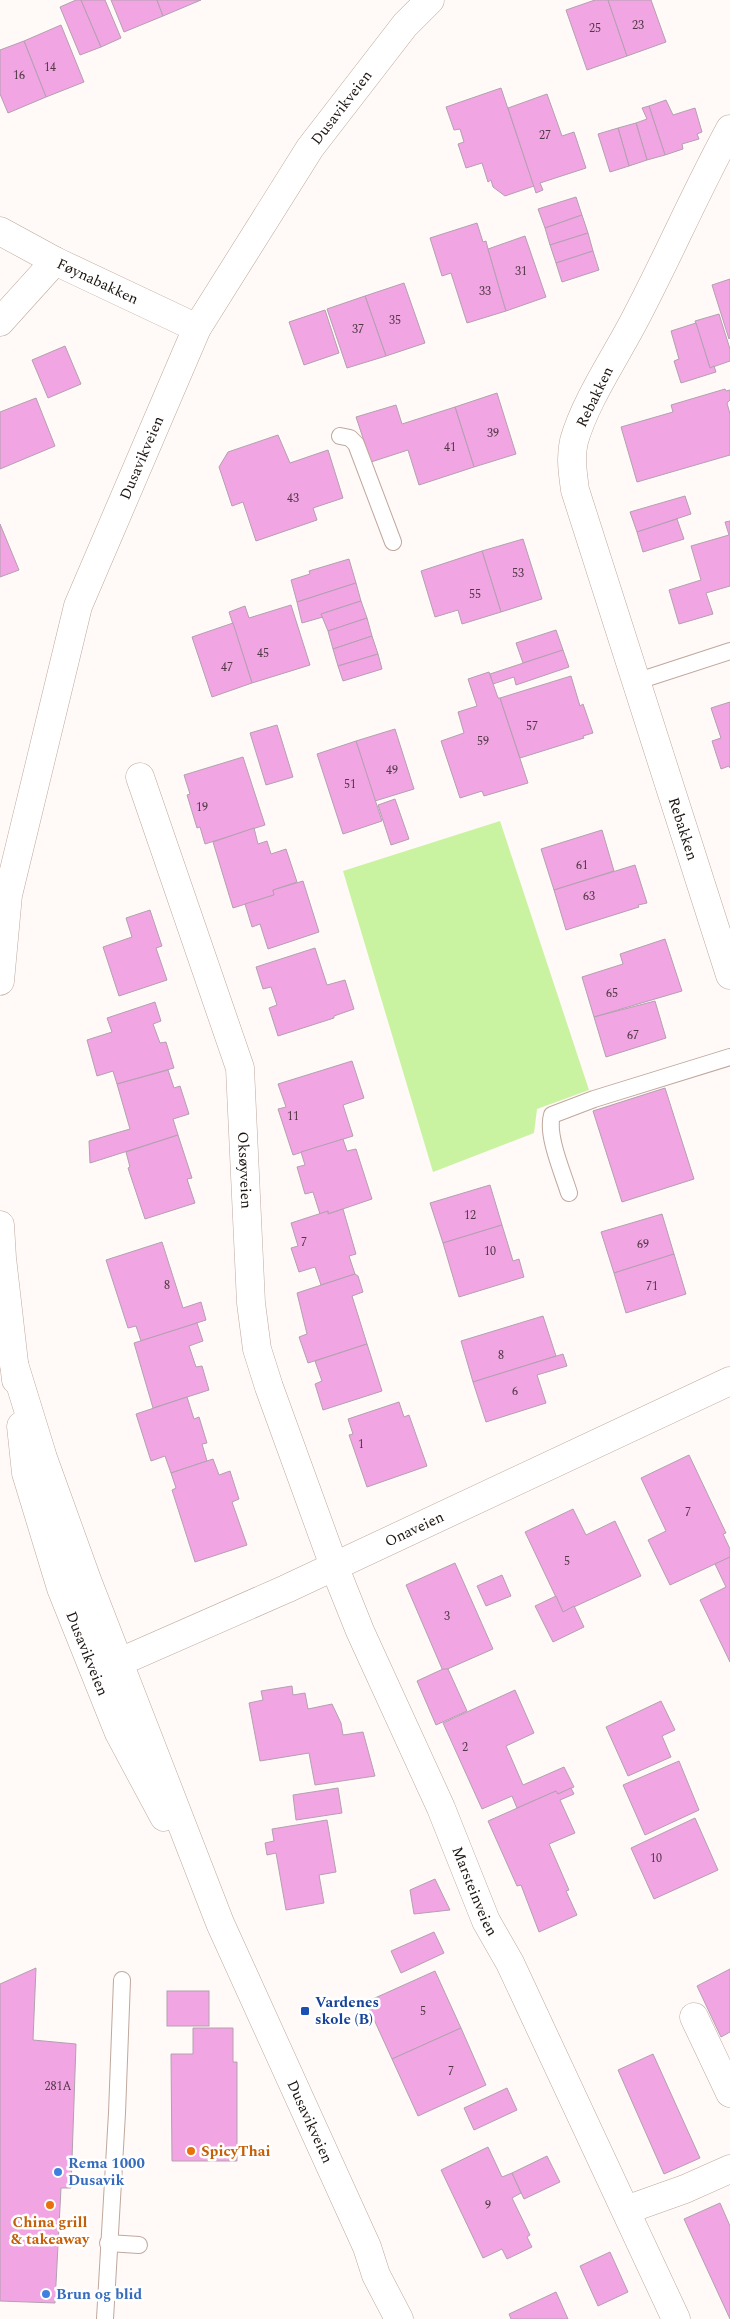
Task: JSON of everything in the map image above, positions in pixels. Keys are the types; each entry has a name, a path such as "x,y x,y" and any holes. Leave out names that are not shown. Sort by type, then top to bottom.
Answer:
{"street":[{"name":"Dusavikveien","path":"0,982 8,895 78,606 198,328 310,148 405,25 430,0"},
{"name":"Rebakken","path":"730,129 707,171 634,320 584,413 574,442 571,461 575,490 730,974"},
{"name":"Føynabakken","path":"0,231 55,261 198,328"},
{"path":"0,322 55,261"},
{"name":"Oksøyveien","path":"140,777 240,1068 251,1303 257,1349 334,1566"},
{"name":"Dusavikveien","path":"0,1225 14,1364 107,1667 143,1721 220,1923 367,2247 376,2275 399,2319"},
{"name":"Onaveien","path":"107,1667 240,1610 730,1381"},
{"name":"Marsteinveien","path":"334,1566 360,1630 440,1808 486,1921 510,1963 676,2319"},
{"path":"694,2017 730,2093"},
{"path":"626,2210 685,2189 730,2169"}],"lane":[{"path":"340,436 350,438 356,444 393,542"},
{"path":"635,682 730,651"},
{"path":"569,1194 555,1146 550,1122 552,1115 594,1099 730,1057"},
{"path":"105,2319 117,2113 122,1980"},
{"path":"108,2243 139,2245"}],"green space":[{"path":"500,821 589,1090 537,1109 534,1133 433,1172 343,871"}],"building":[{"path":"76,0 81,0 101,47 80,55 60,7"},
{"path":"81,0 105,0 121,38 101,47"},
{"path":"111,0 157,0 163,16 124,32"},
{"path":"157,0 201,0 163,16"},
{"path":"595,0 608,0 627,56 587,70 566,10"},
{"path":"608,0 651,0 666,42 627,56"},
{"path":"61,25 84,82 46,97 24,41"},
{"path":"24,41 46,97 8,113 0,94 0,50"},
{"path":"501,88 534,186 505,196 493,187 491,180 488,182 482,163 466,168 458,144 464,142 460,129 454,130 446,107"},
{"path":"547,94 562,136 574,132 586,168 540,183 543,190 536,193 508,108"},
{"path":"666,100 673,115 695,108 702,132 697,134 699,139 682,144 683,149 665,155 649,106"},
{"path":"649,106 665,155 647,160 636,123 647,119 642,108"},
{"path":"636,123 647,160 629,166 618,128"},
{"path":"618,128 629,166 610,172 598,134"},
{"path":"576,197 582,215 545,228 538,209"},
{"path":"582,215 588,233 550,245 545,228"},
{"path":"477,223 483,242 486,241 506,311 467,323 451,273 442,276 430,238"},
{"path":"588,233 593,251 556,263 550,245"},
{"path":"525,236 546,297 506,311 488,249"},
{"path":"593,251 599,270 562,282 556,263"},
{"path":"730,279 730,338 729,339 712,285"},
{"path":"404,283 425,343 386,356 365,296"},
{"path":"365,296 386,356 347,368 327,309"},
{"path":"325,310 339,353 304,365 289,322"},
{"path":"719,314 730,349 730,361 710,368 695,321"},
{"path":"696,323 710,368 714,366 716,372 681,383 674,361 679,359 671,331"},
{"path":"65,346 81,384 48,398 32,360"},
{"path":"725,389 726,391 730,390 730,400 727,403 730,414 730,455 637,482 621,427 673,412 671,405"},
{"path":"497,393 516,454 474,467 455,407"},
{"path":"36,398 55,446 0,469 0,412"},
{"path":"396,405 402,424 455,407 474,467 419,485 408,450 371,462 356,417"},
{"path":"278,435 290,463 328,450 343,498 313,508 317,520 256,541 243,502 232,506 219,467 228,452"},
{"path":"685,496 691,514 637,532 630,512"},
{"path":"677,519 684,539 643,552 637,532"},
{"path":"730,521 730,586 706,593 713,614 679,624 669,590 701,580 691,546 729,535 725,522"},
{"path":"0,524 19,570 0,577"},
{"path":"523,539 542,599 501,612 482,551"},
{"path":"482,551 501,612 462,624 458,610 435,617 421,571"},
{"path":"349,559 356,583 297,602 291,580 310,574 309,571"},
{"path":"356,583 361,601 321,614 323,617 302,623 297,602"},
{"path":"361,601 367,618 328,631 321,614"},
{"path":"291,605 310,665 252,683 229,612 245,606 249,618"},
{"path":"367,618 372,636 333,649 328,631"},
{"path":"233,623 252,683 212,697 192,637"},
{"path":"556,630 563,650 523,663 516,643"},
{"path":"372,636 378,654 338,666 333,649"},
{"path":"563,650 569,667 516,685 514,677 493,684 490,674"},
{"path":"378,654 382,669 343,681 338,666"},
{"path":"489,672 498,698 500,698 528,783 484,796 482,791 460,798 441,741 464,733 458,712 477,706 468,679"},
{"path":"571,676 580,706 583,704 593,733 583,736 584,738 520,758 500,698"},
{"path":"730,702 730,768 729,766 721,769 712,741 721,738 711,708"},
{"path":"277,725 293,777 266,785 250,733"},
{"path":"395,729 414,789 375,801 356,741"},
{"path":"356,741 382,821 343,834 317,754"},
{"path":"243,757 265,825 205,844 200,827 197,828 187,795 190,794 184,775"},
{"path":"395,799 409,839 391,845 378,805"},
{"path":"254,828 258,844 267,841 271,854 286,849 297,882 273,890 274,895 233,908 213,842"},
{"path":"602,830 614,871 554,890 541,849"},
{"path":"635,865 647,903 566,930 554,890"},
{"path":"303,881 319,932 268,949 260,924 252,927 245,904 274,895 273,890"},
{"path":"150,910 162,946 156,948 167,980 119,996 103,947 132,937 126,918"},
{"path":"665,939 682,991 594,1017 582,977 623,964 620,954"},
{"path":"315,948 327,985 345,980 354,1009 334,1016 334,1018 278,1036 269,1008 277,1005 271,987 263,989 256,967"},
{"path":"655,1001 666,1038 606,1057 594,1017"},
{"path":"155,1002 161,1021 153,1024 160,1043 166,1042 174,1068 117,1084 113,1071 97,1076 87,1040 112,1032 107,1018"},
{"path":"352,1061 364,1098 343,1105 353,1136 293,1155 278,1109 286,1107 278,1084"},
{"path":"168,1070 174,1088 180,1086 189,1114 173,1119 178,1135 90,1163 89,1141 130,1129 117,1084"},
{"path":"665,1088 694,1179 622,1202 593,1111"},
{"path":"178,1135 192,1178 187,1179 195,1203 145,1219 128,1168 130,1167 126,1152"},
{"path":"343,1139 347,1151 356,1149 372,1199 328,1214 328,1211 320,1214 313,1192 305,1194 297,1167 305,1165 301,1152"},
{"path":"490,1185 502,1225 443,1243 430,1203"},
{"path":"343,1209 356,1254 349,1256 355,1274 321,1285 315,1267 299,1272 291,1248 298,1246 291,1223 328,1211 328,1214"},
{"path":"662,1214 674,1254 614,1273 601,1232"},
{"path":"502,1225 513,1261 519,1259 524,1277 459,1297 443,1243"},
{"path":"162,1242 183,1308 201,1302 206,1320 141,1341 136,1326 128,1328 106,1260"},
{"path":"674,1254 686,1294 626,1313 614,1273"},
{"path":"355,1274 358,1276 363,1292 352,1296 367,1344 308,1363 299,1337 307,1334 297,1293"},
{"path":"543,1316 556,1356 473,1382 461,1341"},
{"path":"197,1323 203,1341 189,1346 196,1367 202,1366 209,1390 153,1408 134,1343"},
{"path":"367,1344 382,1391 323,1410 315,1384 322,1381 315,1361"},
{"path":"563,1354 567,1366 537,1375 546,1403 486,1422 473,1382"},
{"path":"187,1397 194,1419 199,1417 207,1443 202,1444 207,1461 171,1473 165,1456 151,1461 136,1414"},
{"path":"399,1402 404,1417 409,1415 427,1466 367,1487 349,1435 353,1434 348,1419"},
{"path":"689,1455 726,1533 723,1534 730,1549 730,1557 670,1585 648,1540 666,1531 641,1478"},
{"path":"213,1459 219,1475 230,1471 239,1499 232,1502 247,1545 195,1562 172,1490 176,1488 171,1473"},
{"path":"573,1509 586,1535 615,1521 641,1576 563,1612 525,1532"},
{"path":"730,1557 730,1662 700,1600 726,1587 715,1564"},
{"path":"455,1563 493,1649 443,1671 406,1585"},
{"path":"502,1575 511,1596 486,1606 477,1586"},
{"path":"556,1596 563,1612 574,1606 584,1627 553,1642 535,1606"},
{"path":"443,1669 448,1669 467,1711 436,1725 417,1681"},
{"path":"292,1686 293,1695 305,1693 308,1709 332,1704 341,1723 343,1735 363,1732 375,1776 315,1785 309,1753 260,1761 249,1703 263,1700 261,1691"},
{"path":"515,1690 534,1733 506,1746 523,1785 564,1767 574,1787 558,1794 556,1791 517,1808 512,1796 482,1809 443,1723"},
{"path":"661,1701 675,1730 662,1736 671,1757 628,1776 606,1727"},
{"path":"679,1761 699,1810 645,1835 623,1785"},
{"path":"338,1788 342,1813 296,1820 293,1795"},
{"path":"571,1788 574,1794 560,1800 575,1833 549,1844 569,1890 566,1891 577,1915 539,1932 521,1885 517,1886 488,1821 556,1791 558,1794"},
{"path":"695,1818 718,1870 654,1899 631,1848"},
{"path":"327,1820 336,1872 319,1875 324,1903 286,1910 276,1853 267,1855 265,1843 274,1841 272,1829"},
{"path":"435,1879 450,1910 414,1914 410,1890"},
{"path":"434,1932 444,1953 401,1973 391,1951"},
{"path":"36,1968 33,2040 76,2044 71,2188 61,2188 55,2303 0,2301 0,1984"},
{"path":"730,1969 730,2032 721,2037 697,1986"},
{"path":"435,1971 461,2028 392,2059 366,2002"},
{"path":"167,1991 209,1991 209,2026 167,2026"},
{"path":"193,2028 233,2028 233,2062 237,2062 237,2161 172,2161 171,2054 193,2054"},
{"path":"461,2028 486,2085 418,2116 392,2059"},
{"path":"653,2054 700,2158 664,2174 618,2070"},
{"path":"507,2088 517,2110 474,2130 464,2108"},
{"path":"488,2147 502,2177 512,2173 521,2193 512,2198 530,2235 527,2237 532,2247 507,2259 502,2249 483,2258 441,2170"},
{"path":"547,2156 560,2182 524,2199 512,2173"},
{"path":"720,2203 730,2226 730,2319 684,2219"},
{"path":"610,2252 628,2292 598,2306 580,2266"},
{"path":"556,2292 568,2319 511,2319 509,2314"}],"place":[{"name":"Vardenes skole (B)","path":"305,2011"},
{"name":"SpicyThai","path":"191,2151"},
{"name":"Rema 1000 Dusavik","path":"58,2172"},
{"name":"China grill & takeaway","path":"50,2205"},
{"name":"Brun og blid","path":"46,2294"}]}
